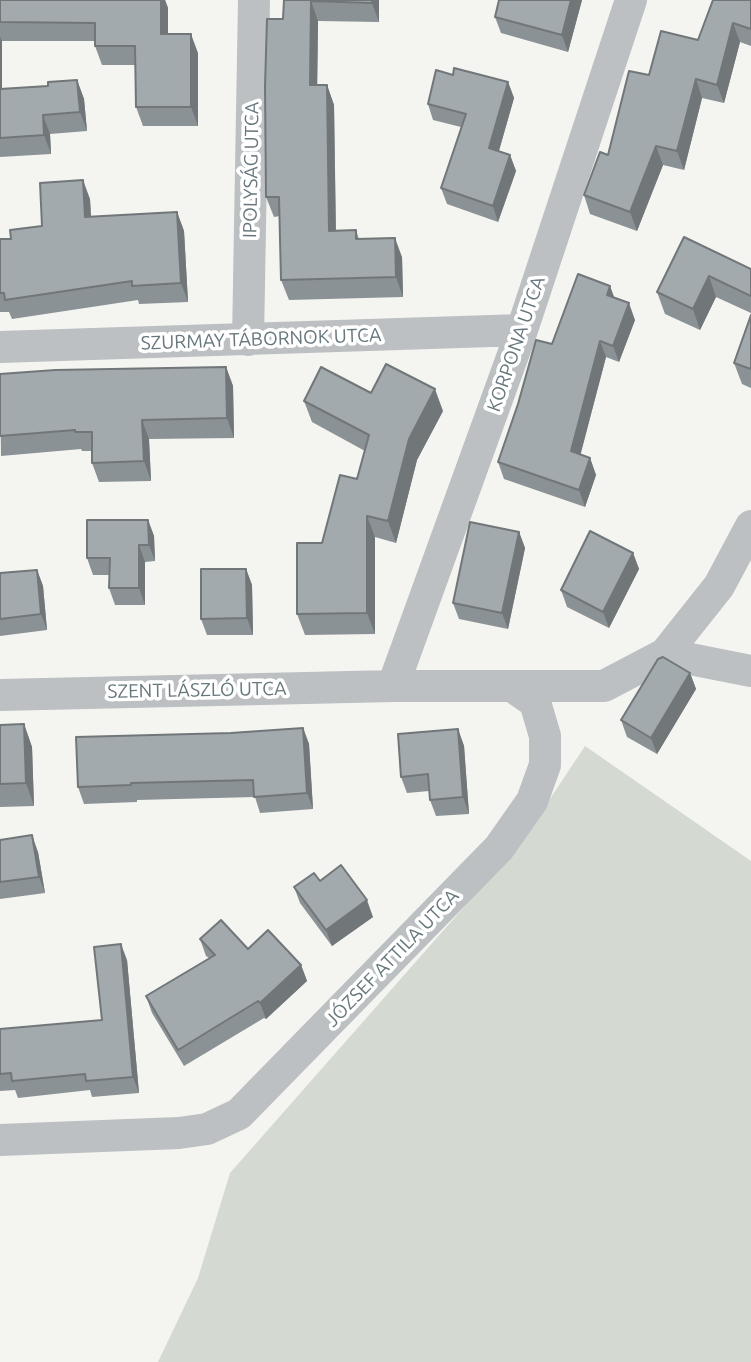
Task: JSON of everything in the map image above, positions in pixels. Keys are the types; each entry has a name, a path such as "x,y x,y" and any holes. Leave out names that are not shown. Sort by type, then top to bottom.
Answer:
{"street":[{"name":"IPOLYSÁG UTCA","path":"248,340 254,0"},
{"name":"KORPONA UTCA","path":"393,686 522,330 631,0"},
{"name":"SZURMAY TÁBORNOK UTCA","path":"0,347 522,330"},
{"path":"393,686 604,686 665,654 719,586 751,526"},
{"path":"665,654 751,671"},
{"name":"SZENT LÁSZLÓ UTCA","path":"0,695 393,686"},
{"name":"JÓZSEF ATTILA UTCA","path":"0,1140 167,1135 207,1129 239,1114 499,848 532,801 545,765 545,736 535,702 512,686"}],"shaded area":[{"path":"585,746 751,861 751,1362 158,1362 198,1278 230,1173 522,841"}],"building":[{"path":"0,0 161,0 161,34 191,34 191,107 136,107 135,46 95,46 95,23 0,22"},
{"path":"284,0 372,0 372,3 311,1 310,85 327,85 329,231 356,230 356,239 395,238 396,277 281,280 279,197 266,197 265,86 267,19 283,19"},
{"path":"499,0 571,0 562,35 495,17"},
{"path":"713,0 751,0 751,29 733,23 717,85 696,79 677,151 656,146 630,212 584,195 600,152 608,155 629,71 649,75 661,31 698,40"},
{"path":"454,68 508,82 489,148 510,155 493,206 441,188 466,114 428,104 436,70 453,75"},
{"path":"77,80 80,112 43,115 44,135 0,138 0,89 48,86 48,82"},
{"path":"83,180 85,217 177,212 181,283 132,286 132,281 5,300 4,293 0,293 0,239 11,239 10,230 42,226 40,183"},
{"path":"684,237 751,269 751,296 709,276 693,309 657,292"},
{"path":"578,274 610,286 607,295 629,303 613,346 600,341 571,451 590,458 579,490 498,462 536,340 552,344"},
{"path":"751,315 751,369 734,363"},
{"path":"386,364 435,389 409,439 388,521 367,516 367,613 297,614 297,543 322,543 340,475 357,479 369,435 304,401 321,367 371,393"},
{"path":"226,367 227,418 142,420 144,461 92,463 92,432 75,430 0,436 0,374 55,370"},
{"path":"87,520 148,520 149,545 139,545 139,588 109,588 110,558 87,558"},
{"path":"470,522 519,532 502,613 453,603"},
{"path":"590,531 633,553 603,612 561,590"},
{"path":"201,569 246,569 247,618 201,619"},
{"path":"37,570 41,614 0,619 0,573"},
{"path":"663,657 690,673 651,738 621,720 658,659"},
{"path":"24,724 26,783 0,784 0,725"},
{"path":"303,728 307,793 254,797 253,780 78,787 76,737 231,733"},
{"path":"458,729 463,797 430,800 428,774 401,777 398,734"},
{"path":"32,835 39,877 0,882 0,840"},
{"path":"341,865 367,900 326,930 294,887 314,873 320,881"},
{"path":"221,920 248,949 268,930 301,965 260,1003 258,1001 178,1050 146,996 215,955 200,939"},
{"path":"121,944 133,1077 86,1081 85,1074 12,1081 11,1073 0,1074 0,1029 102,1020 94,947"}]}
